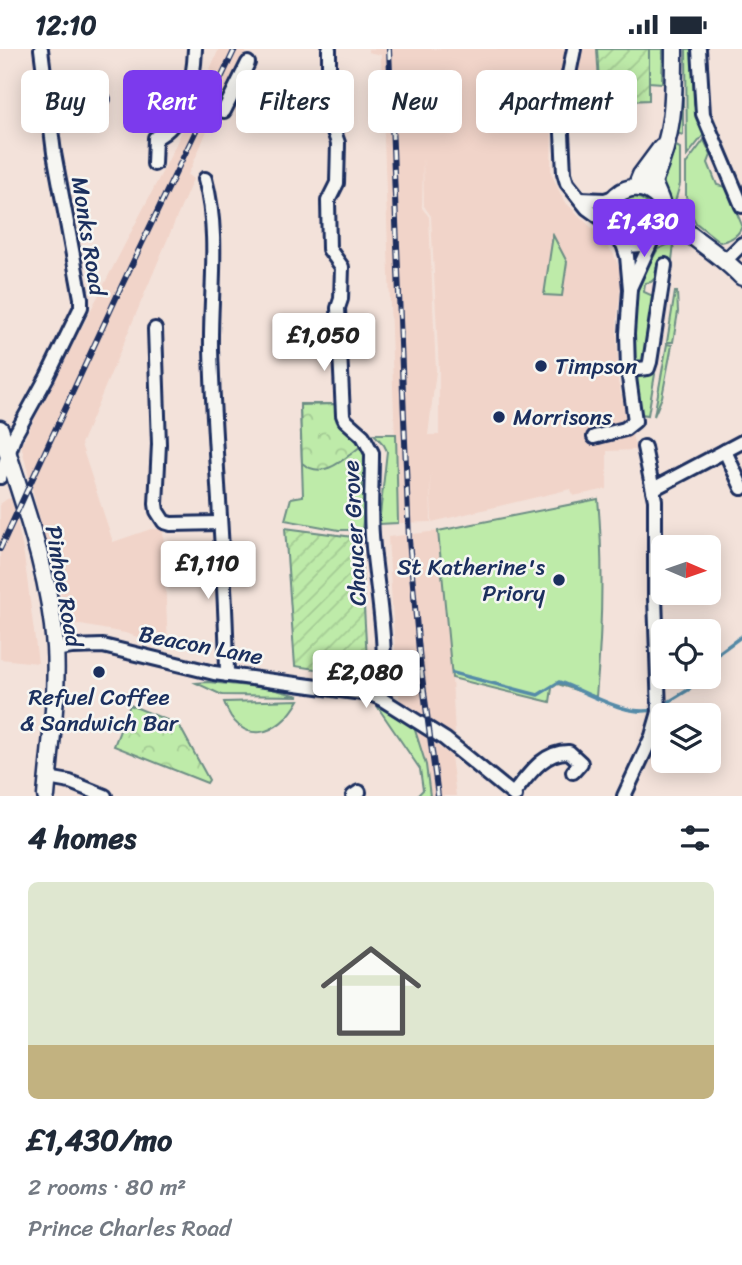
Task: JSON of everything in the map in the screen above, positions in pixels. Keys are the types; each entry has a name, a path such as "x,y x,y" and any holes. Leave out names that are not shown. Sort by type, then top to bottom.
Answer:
{"street":[{"name":"Monks Road","path":"41,49 44,70"},
{"path":"154,164 155,138 172,126 189,90 195,49"},
{"name":"Chaucer Grove","path":"328,49 329,117 338,143 337,183 328,201 329,249 342,267 341,299 338,308 343,415 369,443 372,453 372,535 383,670 380,698"},
{"path":"574,49 563,102 561,133 564,173 568,183 593,213 608,223 622,241 642,244 667,234 690,235"},
{"path":"630,289 653,238 663,225 661,205 653,182 664,156 672,123 674,49"},
{"path":"699,49 702,114 742,206"},
{"path":"224,111 248,63"},
{"name":"Monks Road","path":"0,477 15,435 81,307 52,133"},
{"path":"636,187 652,159 665,145"},
{"path":"205,179 210,197 211,348 227,675"},
{"path":"580,199 605,200 621,191 636,187 649,190 690,235 726,260 742,277"},
{"path":"608,223 608,209 614,197"},
{"path":"594,437 625,429 635,423 628,370 630,289 627,256 622,241"},
{"path":"726,260 742,244"},
{"path":"628,370 648,368 655,288 665,265"},
{"path":"155,329 159,444 157,511 164,522 171,524 220,523"},
{"name":"Pinhoe Road","path":"0,429 30,521 48,602 55,650 46,796"},
{"path":"653,489 742,442"},
{"path":"624,796 652,736 659,706 655,500 644,447"},
{"path":"725,451 742,488"},
{"name":"Beacon Lane","path":"55,650 103,646 227,675 342,689 380,698 445,739 514,795"},
{"path":"514,795 535,765 560,753 569,752 581,763 573,772"},
{"path":"48,778 70,782 105,796"}],"shaded area":[{"path":"219,49 248,49 222,97 222,70 209,70"},
{"path":"368,49 597,49 598,70 476,70 476,133 552,133 551,173 564,201 613,253 622,275 617,324 618,382 636,450 607,451 607,489 573,496 571,489 432,522 430,473 431,522 398,523 384,133 462,133 462,70 382,70 381,55 368,52","holes":["423,158 424,206 431,216 439,370 439,435 428,435 436,371 429,217 422,208"]},
{"path":"181,133 206,133 188,175 193,179 81,444 113,542 151,529 163,529 168,647 125,633 70,623 49,556 21,445"},
{"path":"12,498 24,555 38,663 0,659 0,504"},
{"path":"438,531 455,735 400,704 394,638 388,537"},
{"path":"414,727 451,756 456,796 430,796 426,765"}],"green space":[{"path":"597,49 649,49 649,100 637,101 637,70 598,70"},
{"path":"649,49 663,49 662,83 649,82"},
{"path":"680,49 683,49 683,135 676,133"},
{"path":"686,49 693,49 694,103 705,133 687,156"},
{"path":"704,140 711,155 708,163 717,185 726,187 742,225 734,237 720,242 696,223 686,196 686,164"},
{"path":"676,146 680,148 680,184 673,209 663,185"},
{"path":"633,197 646,202 651,215 646,228 633,233 620,228 615,215 620,202"},
{"path":"553,235 567,262 562,296 544,295"},
{"path":"674,244 672,260 659,260 657,276 651,282 645,283 644,292 653,296 655,301 644,362 635,359 632,349 636,296 645,261 650,263 658,249"},
{"path":"675,292 678,312 673,342 667,342"},
{"path":"667,344 672,345 662,397 654,416"},
{"path":"652,371 655,374 648,415 641,414 636,380"},
{"path":"300,404 335,404 336,416 342,425 366,449 370,462 362,530 339,530 285,520 291,498 303,496"},
{"path":"335,404 341,422 361,446 333,466 318,470 310,468 302,463 300,405"},
{"path":"374,434 396,434 398,523 379,524 387,451"},
{"path":"598,499 602,598 596,697 558,684 552,688 550,702 452,678 438,531"},
{"path":"285,528 360,538 368,677 295,666"},
{"path":"196,683 268,688 299,696 222,695"},
{"path":"299,700 281,722 260,732 249,731 240,726 231,717 224,702"},
{"path":"130,705 179,725 209,780 207,783 114,746"},
{"path":"377,706 414,727 426,765 430,796 417,796 423,790 420,769"}],"waterway":[{"path":"721,651 742,636"},
{"path":"453,673 538,695 559,682 620,707 651,710"},
{"path":"667,703 689,689"}],"railway":[{"path":"0,549 235,49"},
{"path":"389,49 409,540 420,662 438,796"}],"place":[{"name":"Timpson","path":"541,366"},
{"name":"Morrisons","path":"499,417"},
{"name":"St Katherine's Priory","path":"559,580"},
{"name":"Refuel Coffee & Sandwich Bar","path":"99,672"}]}
